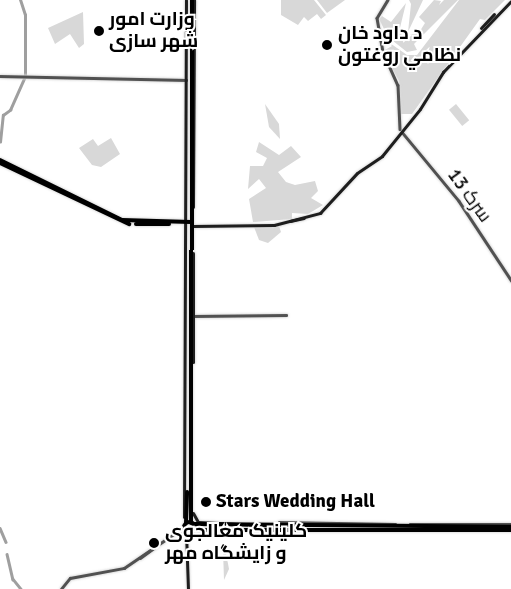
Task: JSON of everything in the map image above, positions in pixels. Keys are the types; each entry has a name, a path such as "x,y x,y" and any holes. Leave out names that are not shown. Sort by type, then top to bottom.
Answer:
{"main road":[{"path":"189,589 188,545 194,316 186,80 190,0"},
{"path":"189,589 190,0"},
{"path":"0,161 85,204 122,220 137,223 306,220 320,214 388,148 443,72 510,0"},
{"path":"189,526 206,524 279,524 400,528 430,532 511,527"},
{"path":"189,526 511,527"}],"street":[{"path":"388,0 377,18 383,52 398,85 400,130"},
{"path":"0,76 186,80"},
{"name":"سرک 13","path":"400,130 459,201 511,280"},
{"path":"194,316 286,315"},
{"path":"279,524 511,527"},
{"path":"62,589 66,580 124,568 175,532 189,526"},
{"path":"132,562 189,526"},
{"path":"179,531 187,535 188,545"}],"shaded area":[{"path":"281,0 314,0 326,15 321,19 317,14 308,21 304,17 298,25 281,15"},
{"path":"317,0 345,0 327,13"},
{"path":"409,0 423,0 408,32 411,4"},
{"path":"434,0 441,1 439,5 444,0 458,0 414,44 417,50 407,52 388,37 379,19 382,16 391,22 406,3 399,32 409,42 405,37 420,31 425,23 419,17"},
{"path":"459,0 505,0 485,20 480,19 412,114 401,114 399,81 387,59 385,50 392,46 387,41 407,55 417,55"},
{"path":"83,12 84,44 79,48 70,34 55,44 48,28"},
{"path":"265,104 279,124 280,139 269,127"},
{"path":"456,104 469,120 462,126 449,110"},
{"path":"111,138 120,154 101,167 92,165 79,148 93,139 98,146"},
{"path":"259,142 279,155 291,146 301,157 278,172 286,182 295,185 315,181 318,191 311,198 323,205 308,214 292,213 292,219 253,222 249,199 266,188 259,179 248,189 250,166 263,166 267,158 256,152"},
{"path":"279,226 281,232 268,243 259,240 254,227"},
{"path":"224,543 229,569 224,580 223,550"}],"waterway":[{"path":"0,142 3,115 10,110 25,76 25,15 20,0"},
{"path":"0,528 6,542"},
{"path":"7,554 13,579 21,589"}],"place":[{"name":"وزارت امور شهر سازی","path":"99,31"},
{"name":"د داود خان نظامي روغتون","path":"327,45"},
{"name":"Stars Wedding Hall","path":"206,502"},
{"name":"کلینیک معالجوی و زایشگاه مهر","path":"154,543"}]}
